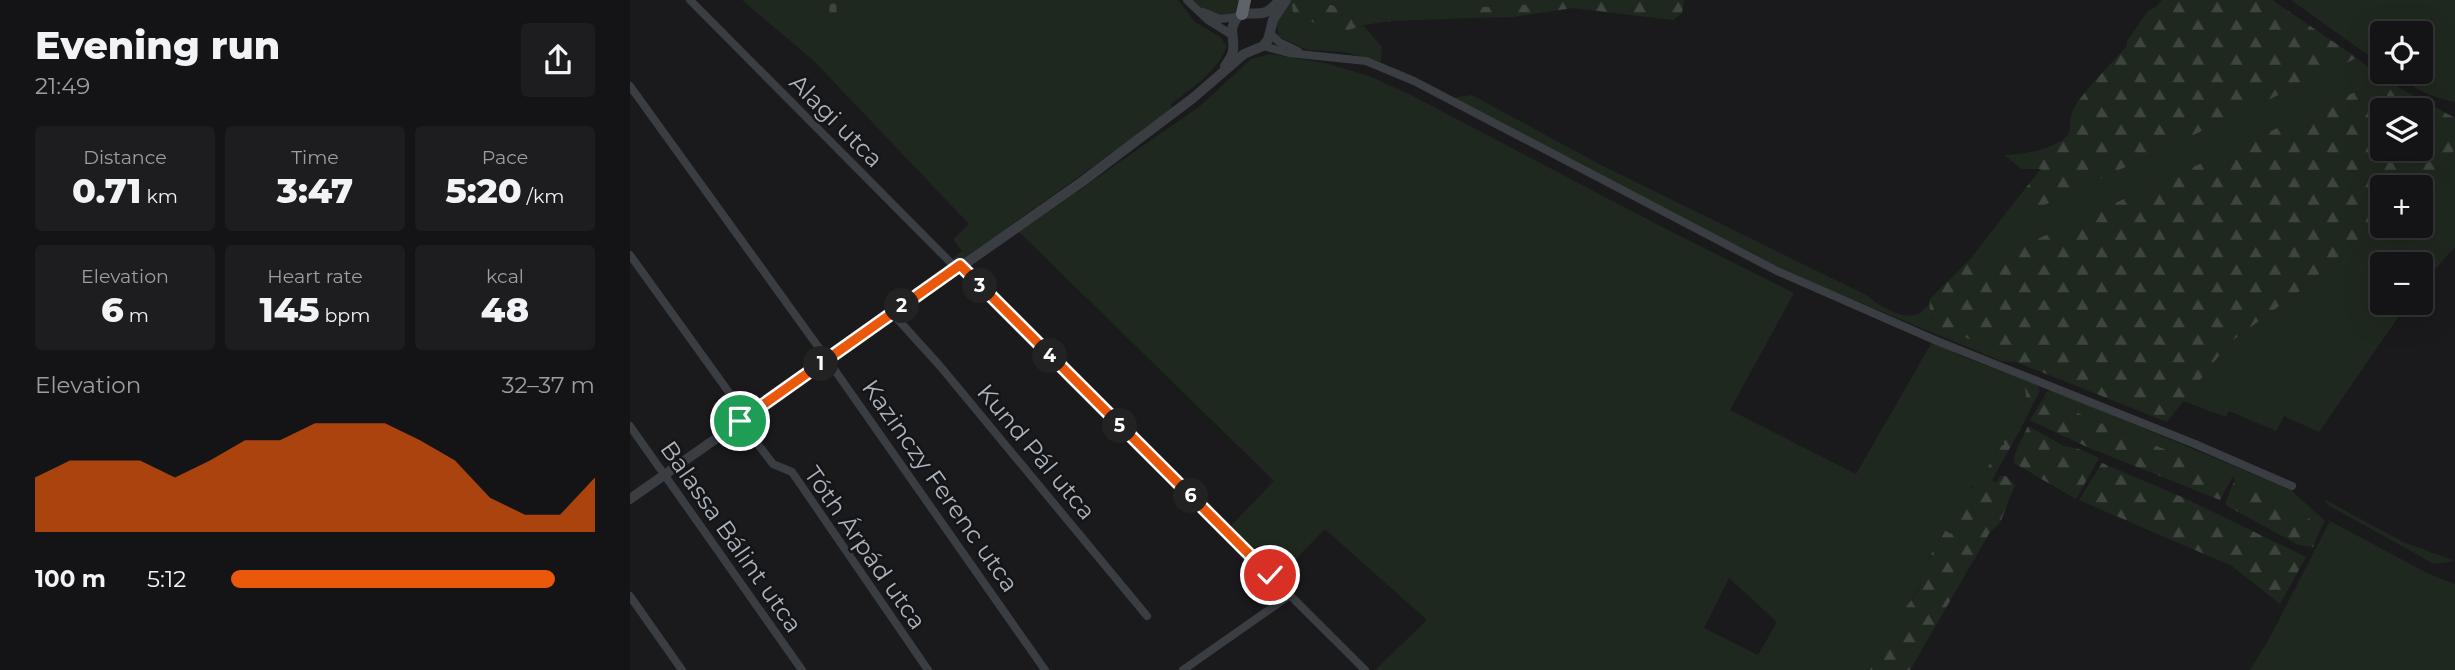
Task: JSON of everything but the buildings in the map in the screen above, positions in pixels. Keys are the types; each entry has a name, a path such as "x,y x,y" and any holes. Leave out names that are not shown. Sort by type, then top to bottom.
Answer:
{"highway":[{"path":"1240,15 1245,0"}],"street":[{"name":"Alagi utca","path":"690,0 1365,670"},
{"path":"1186,0 1245,49 1251,50"},
{"path":"1197,9 1220,19 1266,12 1280,0"},
{"path":"1263,46 1286,0"},
{"path":"1258,13 1268,21 1270,30 1288,47 1307,55"},
{"path":"1212,82 1232,56 1234,22 1240,15"},
{"path":"630,499 1083,181 1251,50 1263,46 1289,53 1366,61 1414,80 1777,271 1937,341 2195,444 2291,486"},
{"name":"Kazinczy Ferenc utca","path":"630,86 827,359 1045,670"},
{"name":"Tóth Árpád utca","path":"630,255 774,464 792,472 928,670"},
{"name":"Kund Pál utca","path":"892,313 940,366 1147,616"},
{"name":"Balassa Bálint utca","path":"630,426 802,670"},
{"path":"1183,670 1290,595"},
{"path":"630,596 682,670"}],"green space":[{"path":"742,0 813,0 837,21 857,0 1178,0 1195,22 1220,37 1227,46 1210,72 1171,104 1171,111 958,263 951,260 962,251 953,239 969,224 814,61"},
{"path":"813,0 857,0 837,21"},
{"path":"1191,0 1240,0 1238,12 1226,17 1207,11"},
{"path":"1291,0 1302,0 1292,4 1338,34 1363,25 1382,47 1381,62 1345,52 1308,50 1281,38 1278,35 1277,23"},
{"path":"1312,0 1555,0 1515,6 1476,7 1472,18 1391,21"},
{"path":"1312,0 1391,21 1363,25 1338,34 1293,13 1292,4"},
{"path":"1555,0 1684,0 1682,13 1673,20 1573,8 1513,17 1472,18 1475,7 1515,6"},
{"path":"2162,0 2272,0 2357,58 2028,213 2013,204 2041,169 2022,169 2004,155 2041,150 2065,138 2075,106 2127,46 2127,41 2148,11"},
{"path":"2291,0 2455,0 2455,102 2438,98 2409,84 2433,84 2433,21 2370,21 2370,56"},
{"path":"1270,54 1325,63 1369,76 1409,94 1794,293 1730,410 1856,474 1932,342 2032,383 2025,389 2027,405 2031,408 2021,428 2009,427 2005,445 2001,445 1976,487 1971,487 1962,518 1955,521 1951,534 1944,530 1922,572 1920,587 1898,618 1890,642 1892,648 1870,670 1375,670 1427,620 1325,529 1277,578 1228,529 1274,481 1019,232 1200,106 1251,59","holes":["1729,578 1777,622 1758,655 1704,628"]},
{"path":"2357,58 2370,68 2370,84 2372,84 1988,262 1971,258 2013,204 2028,213"},
{"path":"2372,84 2392,84 2418,98 2370,98 2370,161 2433,161 2433,106 2455,118 2455,150 2429,175 2370,175 2370,229 2304,288 2229,343 2167,422 2016,362 2011,357 1939,326 1931,314 1930,299 1971,258 1988,262"},
{"path":"1472,95 1599,164 1868,296 1890,310 1910,316 1929,305 1933,320 2011,357 2016,362 2001,361 1776,268 1450,98"},
{"path":"2455,150 2455,247 2433,272 2433,252 2370,252 2370,315 2400,315 2319,432 2284,416 2276,431 2229,411 2226,417 2183,401 2229,343 2304,288 2370,229 2370,238 2433,238 2433,175 2429,175"},
{"path":"2032,383 2038,386 2040,391 2031,408 2027,405 2025,388"},
{"path":"2052,390 2291,490 2325,521 2321,528 2294,507 2238,494 2233,476 2043,399 2046,392"},
{"path":"2043,399 2233,476 2220,500 2087,447 2030,420"},
{"path":"2014,426 2021,428 1992,480 1996,483 2000,476 2006,476 2015,485 2000,523 1990,532 1910,670 1870,670 1880,652 1891,648 1889,642 1895,633 1898,618 1920,588 1922,572 1944,530 1951,534 1955,522 1951,520 1958,513 1963,517 1961,494 1965,489 1976,487 2001,445 2004,445 2004,433"},
{"path":"2028,426 2064,446 2099,458 2076,499 2014,463 2015,453"},
{"path":"2102,463 2182,497 2306,557 2280,604 2232,566 2079,500"},
{"path":"2234,482 2238,494 2262,492 2294,507 2321,528 2313,547 2299,545 2227,506 2226,501"},
{"path":"2324,499 2403,542 2455,561 2434,564 2328,505"},
{"path":"2330,521 2427,573 2455,584 2455,670 2250,670"}],"route":[{"path":"740,421 960,265 1270,575"}]}
